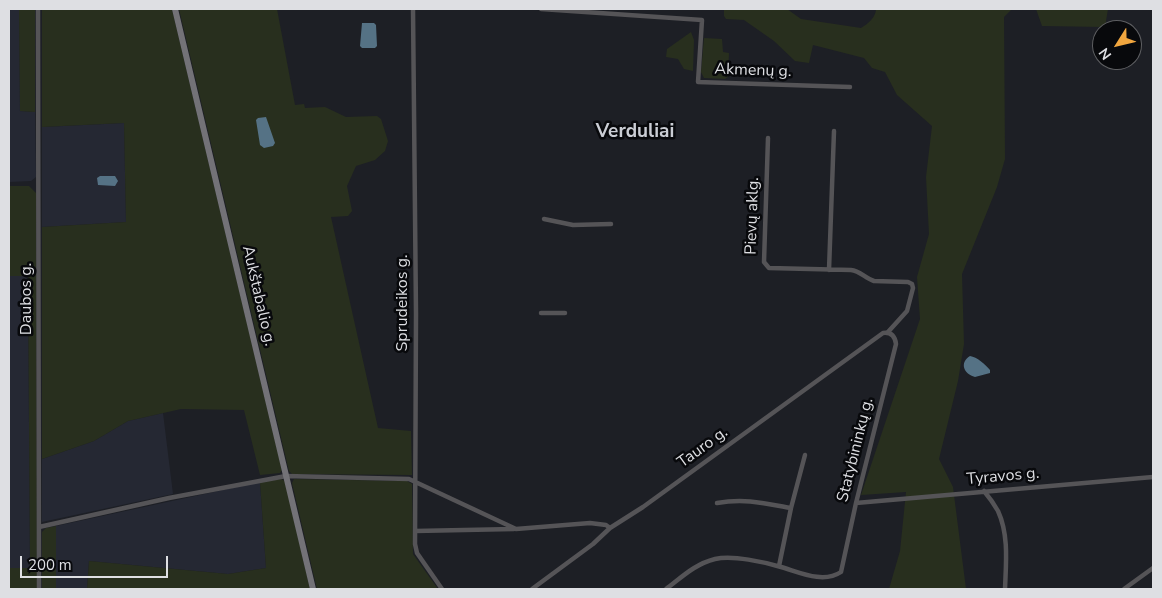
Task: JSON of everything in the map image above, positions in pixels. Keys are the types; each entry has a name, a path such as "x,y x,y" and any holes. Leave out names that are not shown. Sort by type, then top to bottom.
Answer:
{"main road":[{"name":"Aukštabalio g.","path":"175,9 313,589"}],"street":[{"name":"Daubos g.","path":"38,9 39,589"},
{"name":"Sprudeikos g.","path":"413,9 416,314 415,532 417,553 442,589"},
{"name":"Akmenų g.","path":"541,9 702,20 698,82 850,87"},
{"path":"626,15 627,9"},
{"path":"829,270 834,131"},
{"name":"Pievų aklg.","path":"768,138 764,262 766,266 770,268 858,271 874,281 908,282 912,284 913,288 908,311 890,334"},
{"path":"544,219 573,225 611,224"},
{"path":"541,313 565,313"},
{"name":"Tauro g.","path":"532,589 593,544 610,528 643,507 883,333 890,334"},
{"name":"Statybininkų g.","path":"779,566 811,576 830,577 841,572 856,503 896,344 890,334"},
{"path":"666,589 697,566 717,559 739,559 779,566 791,508 805,455"},
{"path":"39,527 170,498 286,476 409,479 516,529"},
{"name":"Tyravos g.","path":"856,503 1153,477"},
{"path":"984,491 997,509 1003,526 1006,544 1005,589"},
{"path":"717,503 733,500 750,500 791,508"},
{"path":"415,532 516,529 590,523 606,525 610,528"},
{"path":"1124,589 1153,568"}],"shaded area":[{"path":"9,9 19,9 20,111 35,112 36,177 31,181 9,182"},
{"path":"124,123 126,222 42,227 42,127"},
{"path":"9,276 28,276 30,569 9,568"},
{"path":"163,413 173,494 42,522 42,459 94,441 128,421"},
{"path":"260,482 266,568 228,574 89,561 87,589 56,589 56,526"}],"green space":[{"path":"19,9 35,9 35,112 20,111"},
{"path":"42,9 172,9 282,470 280,473 260,475 244,410 181,409 128,421 94,441 42,459 42,227 126,222 124,123 42,127"},
{"path":"179,9 277,9 295,105 304,104 305,108 325,107 346,117 377,116 381,119 388,141 385,151 375,160 356,166 347,186 352,211 348,216 331,217 378,428 411,431 412,475 292,474 289,471"},
{"path":"724,9 787,9 801,19 861,28 875,15 876,9 1012,9 1004,17 1005,159 997,187 962,274 964,344 958,381 939,459 953,487 966,589 889,589 900,551 906,492 861,495 920,319 917,277 929,234 926,177 932,126 897,95 885,72 872,68 864,58 813,45 809,63 795,61 774,41 744,20 726,19"},
{"path":"1036,9 1108,9 1106,20 1092,20 1092,27 1042,26"},
{"path":"691,32 694,40 693,71 684,69 678,59 666,57 667,49"},
{"path":"704,38 722,39 723,52 729,53 728,77 725,79 704,78 701,72"},
{"path":"9,186 29,186 36,193 37,589 9,589 9,568 30,568 28,276 9,276"},
{"path":"281,479 285,481 310,589 87,589 89,561 228,574 266,568 260,482"},
{"path":"294,479 407,481 412,484 413,554 438,589 317,589 292,483"},
{"path":"56,526 56,589 42,589 42,532 46,528"}],"water":[{"path":"362,23 374,23 376,25 377,46 375,48 362,48 360,46"},
{"path":"266,117 275,143 273,146 264,148 260,145 256,120"},
{"path":"100,176 115,176 118,181 115,186 98,185 97,178"},
{"path":"970,356 983,363 990,370 990,373 975,377 971,376 964,368 965,362"}],"district":[{"name":"Verduliai","path":"635,132"}]}
